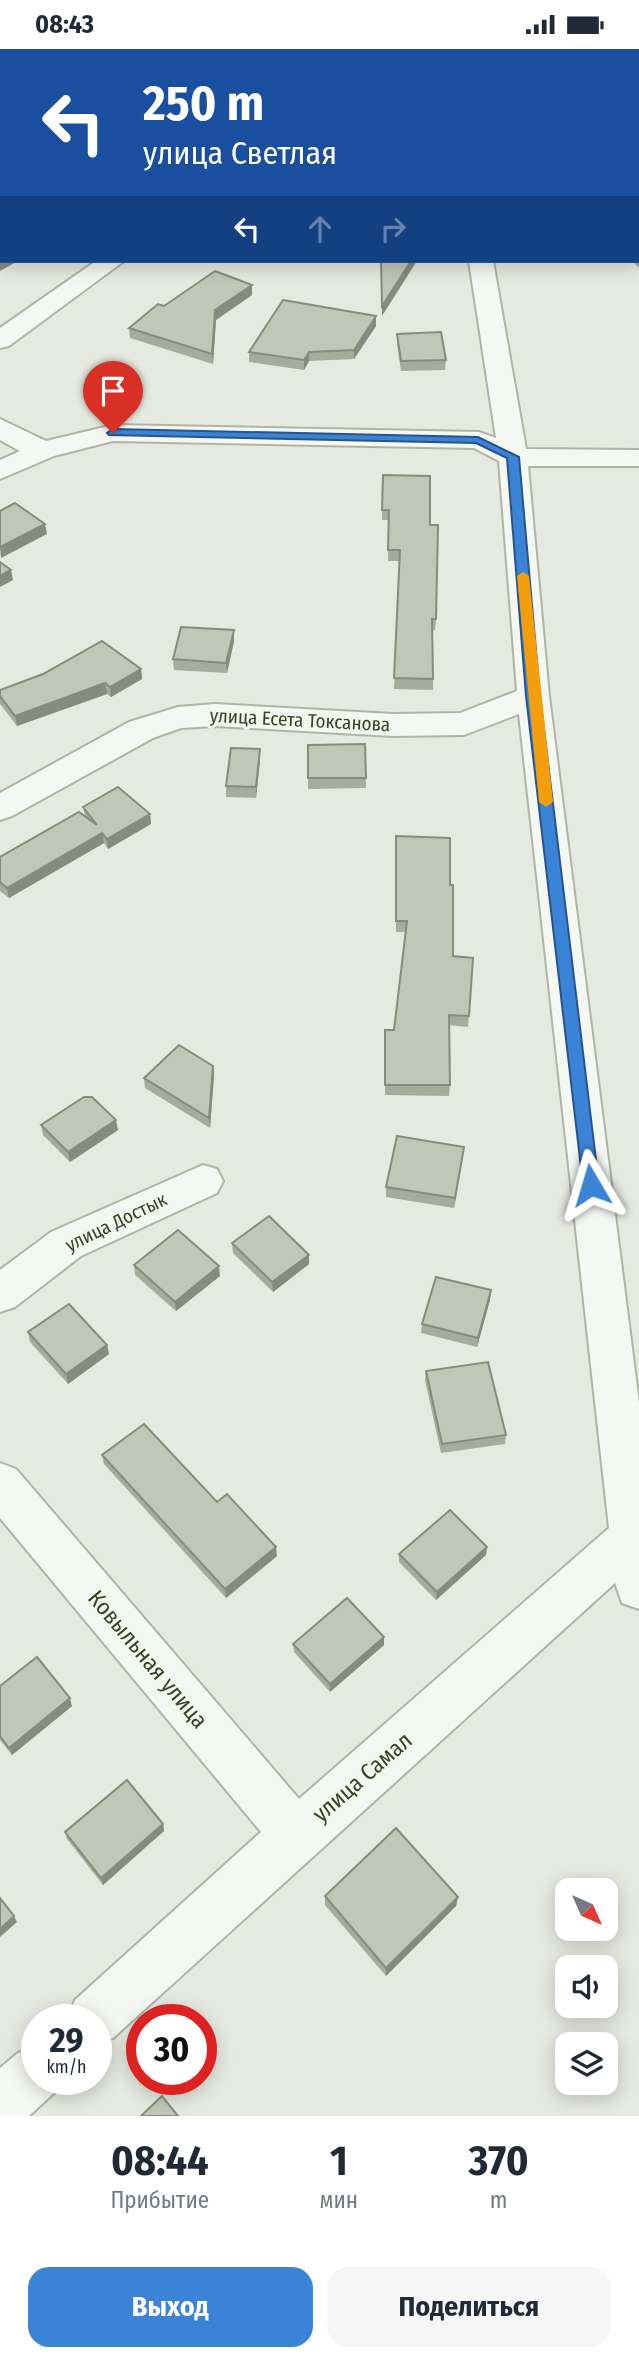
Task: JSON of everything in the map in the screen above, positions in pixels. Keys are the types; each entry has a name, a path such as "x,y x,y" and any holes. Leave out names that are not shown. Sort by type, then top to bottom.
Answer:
{"street":[{"path":"0,340 109,263"},
{"path":"481,263 513,457 533,696 639,1587"},
{"path":"0,471 44,450 113,433 478,440 513,457 639,458"},
{"path":"6,435 44,450"},
{"name":"улица Есета Токсанова","path":"0,808 141,730 178,718 215,715 393,725 464,724 533,696"},
{"name":"улица Достык","path":"0,1294 66,1244 203,1181"},
{"name":"Ковыльная улица","path":"0,1484 296,1835"},
{"name":"улица Самал","path":"110,2004 296,1835 633,1537"},
{"path":"0,2105 21,2086"}],"building":[{"path":"381,263 410,263 382,306"},
{"path":"215,271 252,285 215,310 212,354 129,328 158,304 164,306"},
{"path":"283,300 376,316 354,350 309,352 304,360 249,352"},
{"path":"441,332 446,360 401,361 397,334"},
{"path":"383,475 430,476 430,525 438,525 436,619 432,619 433,679 394,678 400,550 388,550 389,510 382,510"},
{"path":"15,503 45,524 0,547 0,511"},
{"path":"0,562 11,570 0,576"},
{"path":"181,627 234,630 226,663 173,659"},
{"path":"102,641 141,669 110,687 105,683 15,716 0,696 0,690 43,674"},
{"path":"365,744 366,778 308,778 308,745"},
{"path":"231,748 260,749 256,787 226,786"},
{"path":"118,787 150,814 107,839 102,833 7,888 0,882 0,857 79,812 97,825 83,807"},
{"path":"396,836 450,838 453,956 473,958 469,1016 449,1015 450,1085 385,1085 385,1030 394,1030 407,921 396,921"},
{"path":"179,1045 213,1066 209,1118 144,1078"},
{"path":"84,1097 92,1097 116,1120 68,1152 41,1125"},
{"path":"397,1136 464,1147 455,1198 386,1187"},
{"path":"269,1216 309,1255 272,1282 232,1243"},
{"path":"178,1230 219,1266 175,1302 134,1265"},
{"path":"436,1277 491,1290 478,1338 422,1324"},
{"path":"69,1304 107,1345 66,1374 28,1332"},
{"path":"488,1362 506,1435 442,1444 426,1371"},
{"path":"144,1424 217,1502 227,1494 276,1547 225,1589 102,1455"},
{"path":"450,1510 487,1547 437,1592 399,1554"},
{"path":"347,1598 384,1637 330,1684 293,1644"},
{"path":"37,1657 70,1698 9,1748 0,1736 0,1686"},
{"path":"127,1780 163,1824 101,1878 65,1832"},
{"path":"396,1828 458,1897 386,1968 325,1896"},
{"path":"0,1898 14,1916 0,1929"},
{"path":"162,2096 178,2116 141,2116"}],"slow traffic":[{"path":"523,576 533,696 546,802"}],"route":[{"path":"113,433 478,440 513,457 533,696 591,1185"}]}
